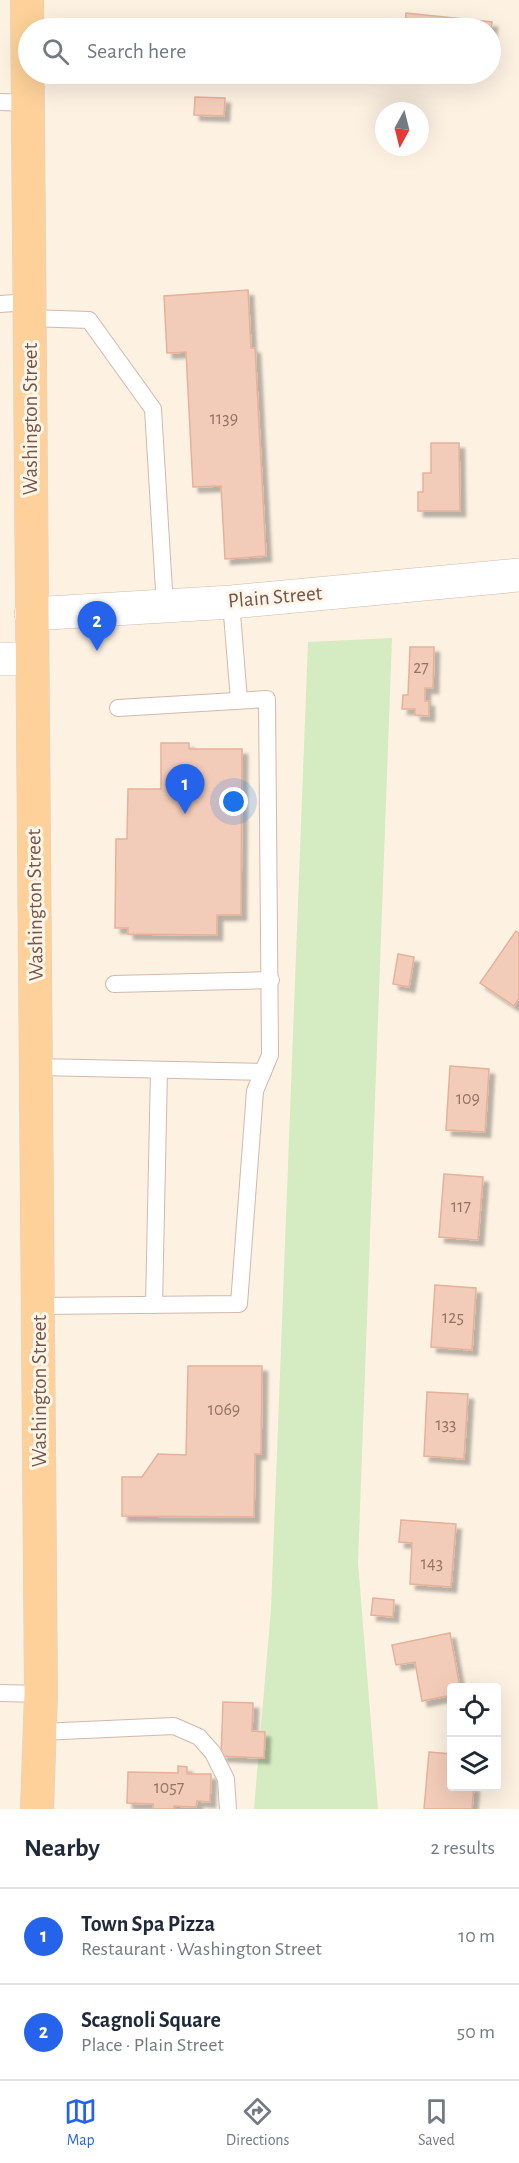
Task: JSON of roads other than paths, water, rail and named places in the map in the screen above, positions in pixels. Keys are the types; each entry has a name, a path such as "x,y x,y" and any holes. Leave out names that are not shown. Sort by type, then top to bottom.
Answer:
{"main road":[{"name":"Washington Street","path":"25,18 27,0"},
{"name":"Washington Street","path":"18,71 14,103 19,308 31,614 37,1067 41,1694 37,1809"}],"street":[{"name":"Plain Street","path":"31,614 231,602 519,575"},
{"path":"0,659 32,659"}],"lane":[{"path":"19,308 89,320 153,409 165,607"},
{"path":"231,602 238,700"},
{"path":"39,1306 239,1304 255,1091 270,1055 267,699 118,708"},
{"path":"114,984 271,980"},
{"path":"37,1067 263,1072"},
{"path":"154,1305 159,1070"},
{"path":"0,1693 41,1694"},
{"path":"40,1732 174,1726 199,1737 213,1753 226,1779 228,1809"}],"place":[{"name":"Scagnoli Square","path":"97,651"},
{"name":"Town Spa Pizza","path":"185,814"}]}
